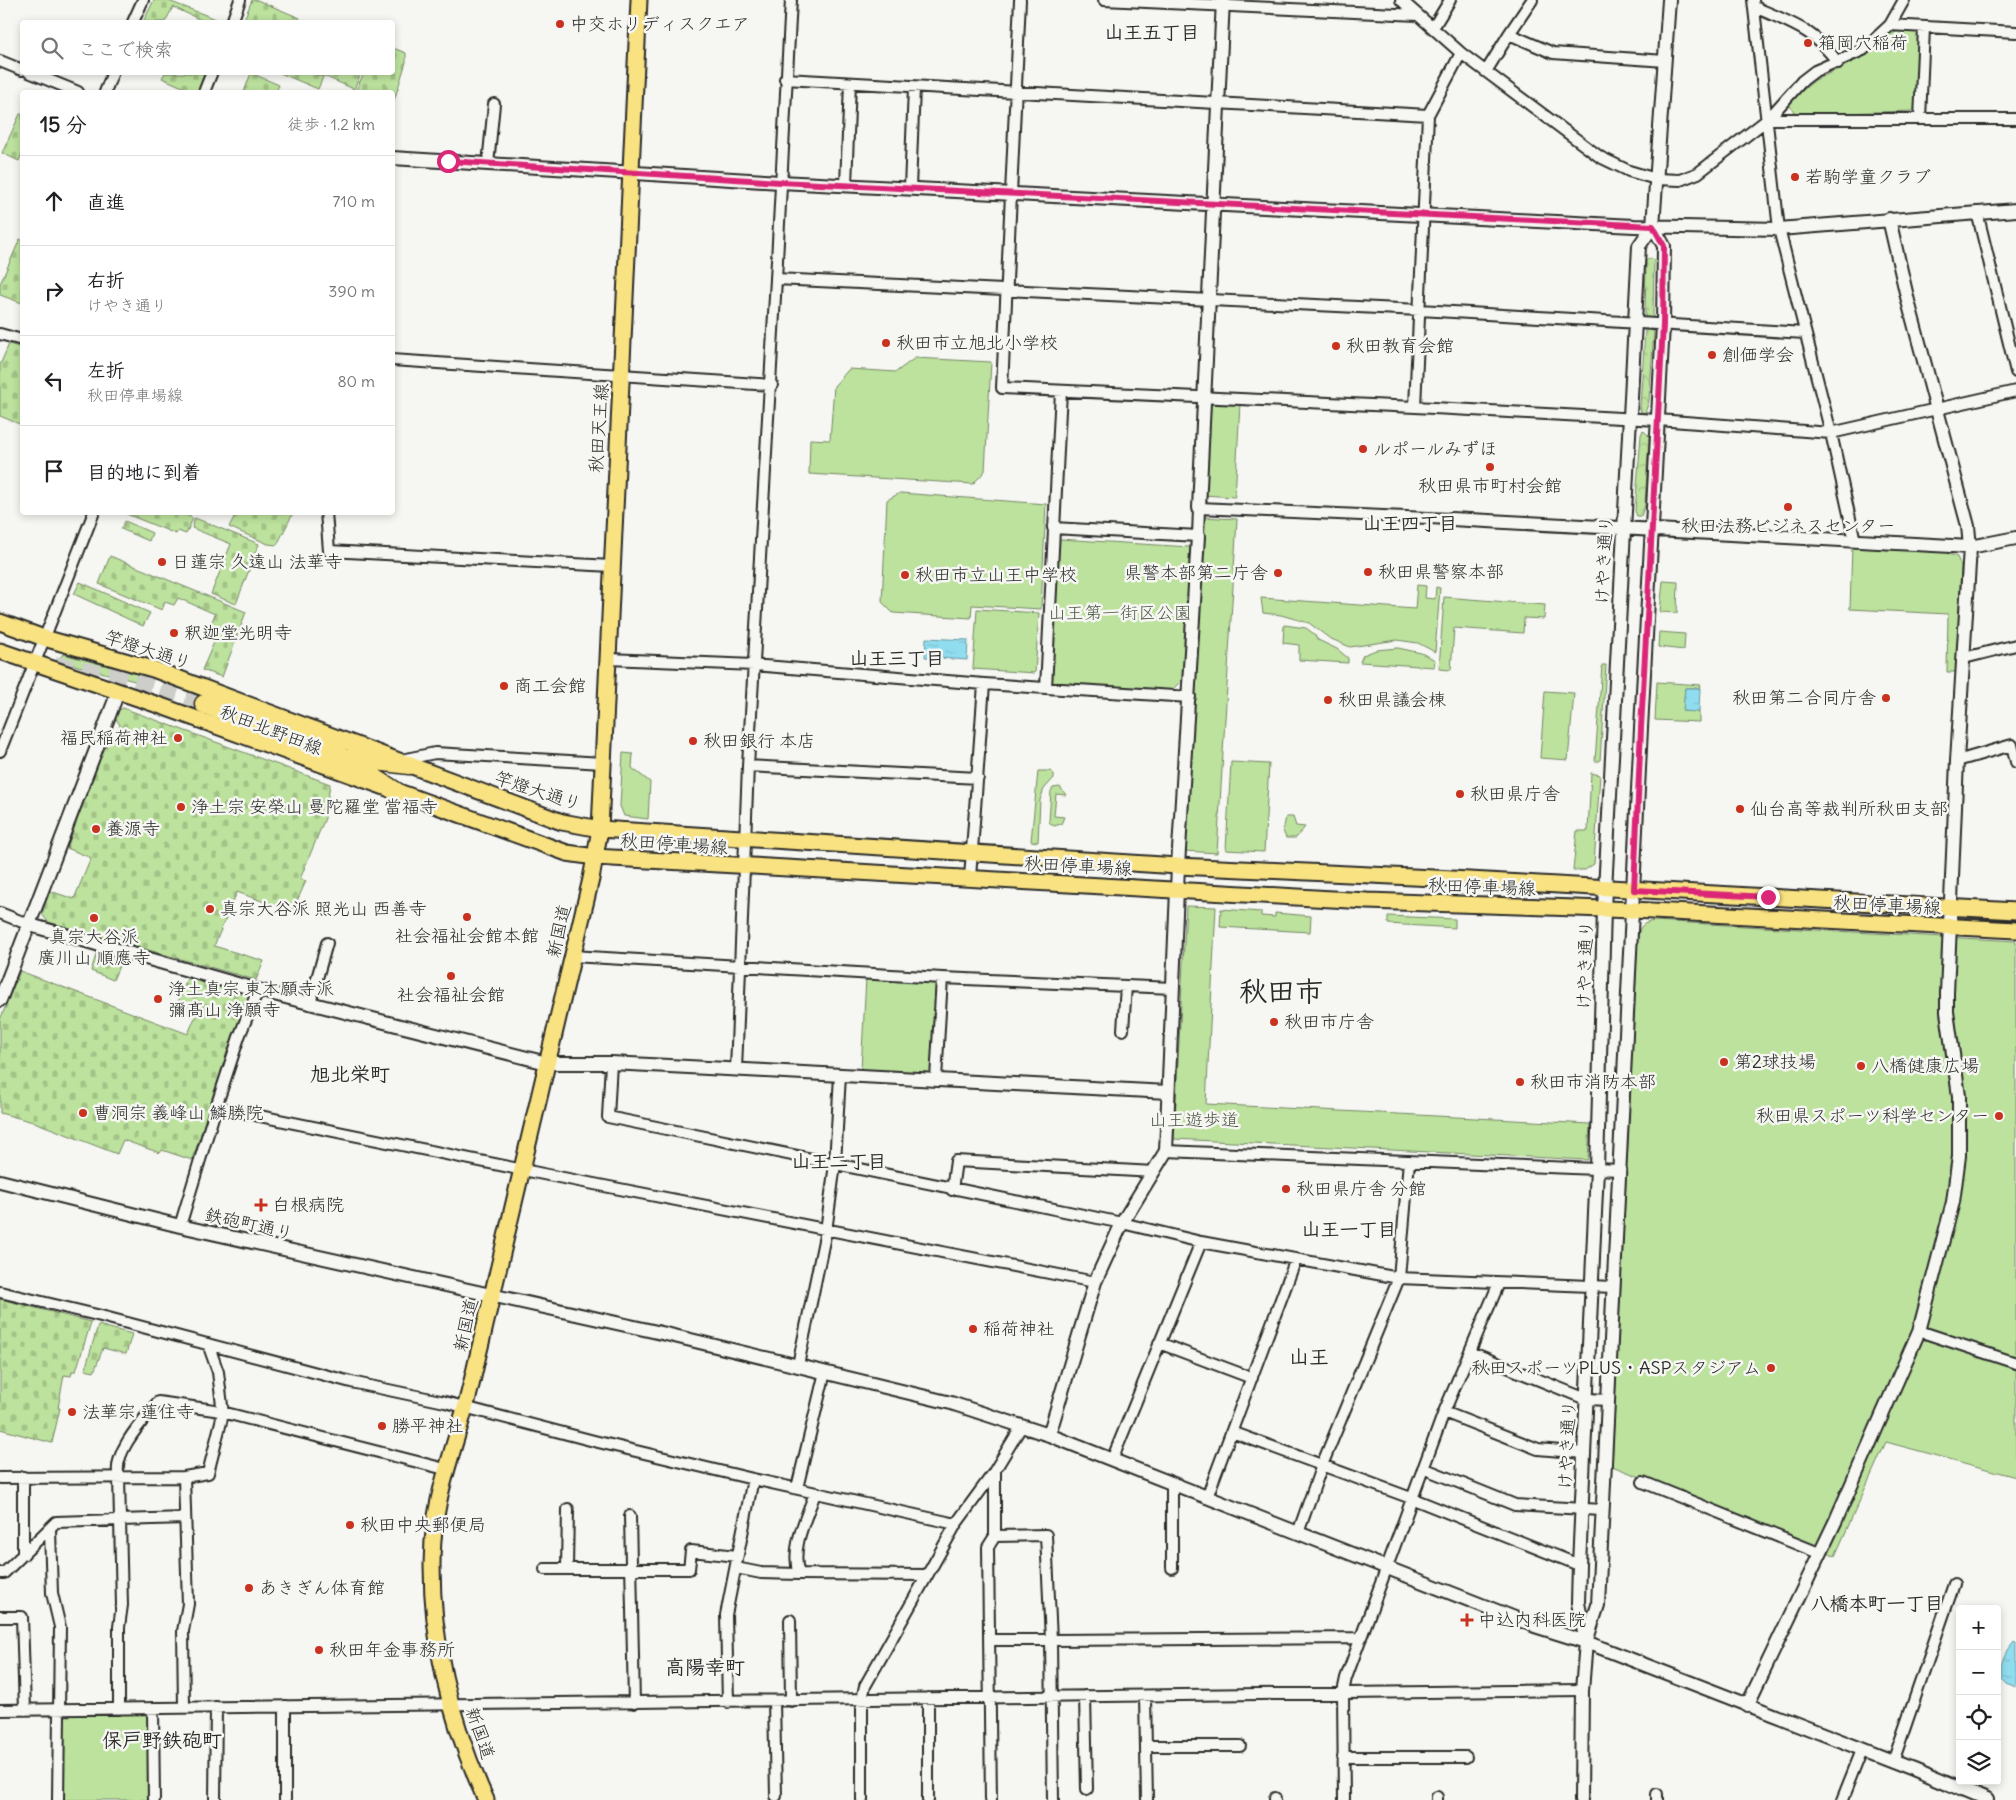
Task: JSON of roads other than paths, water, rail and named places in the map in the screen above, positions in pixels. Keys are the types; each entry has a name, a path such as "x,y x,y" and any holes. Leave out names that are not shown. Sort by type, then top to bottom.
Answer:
{"highway":[{"name":"秋田北野田線","path":"204,704 339,755"},
{"path":"339,755 376,762 402,763"},
{"path":"339,755 397,792"}],"main road":[{"name":"秋田天王線","path":"596,857 600,829 639,0"},
{"name":"竿燈大通り","path":"0,622 44,638 152,669 562,822 600,829"},
{"path":"0,651 118,692"},
{"name":"秋田停車場線","path":"118,692 567,853 596,857 1384,902 1633,910 2016,930"},
{"name":"秋田停車場線","path":"600,829 1178,866 2016,911"},
{"name":"新国道","path":"486,1800 464,1749 439,1654 434,1618 432,1564 435,1512 445,1468 465,1407 596,857"}],"street":[{"path":"135,20 143,0"},
{"path":"233,20 240,0"},
{"path":"736,1070 748,766 772,385 785,79 791,0"},
{"path":"1020,0 1014,92 1002,388 1658,420 1831,433 2016,391"},
{"path":"1104,0 1223,2 1418,15"},
{"path":"1401,0 1461,53 1487,70 1600,158 1629,171 1656,179 1680,180 1698,174 1768,119 1802,81 1815,71 1838,63 1863,50 1890,25 1904,0"},
{"path":"1433,28 1450,0"},
{"path":"1487,70 1532,0"},
{"path":"1581,1800 1582,1690 1586,1642 1598,1605 1663,325 1664,246 1653,226 1669,0"},
{"path":"1049,1435 1095,1282 1122,1224 1166,1151 1178,866 1190,697 1223,2"},
{"path":"1754,3 1811,32 1826,46 1838,63"},
{"path":"1754,3 1768,119 1778,229 1831,433 1855,541"},
{"path":"1890,25 2016,32"},
{"path":"1920,119 1924,28"},
{"path":"1510,34 1553,53 1665,61"},
{"path":"1415,407 1428,115 1461,53"},
{"path":"0,61 20,69"},
{"path":"36,75 73,90"},
{"path":"106,90 112,75"},
{"path":"205,90 211,75"},
{"path":"785,79 914,88 1219,102 1428,115"},
{"path":"846,185 850,84"},
{"path":"910,188 914,88"},
{"path":"488,164 494,104"},
{"path":"1768,119 2016,119"},
{"path":"395,158 780,182 1653,226 1778,229 2016,210"},
{"path":"1977,212 2016,372"},
{"path":"1746,1706 1819,1553 1919,1331 1953,1202 1959,1156 1959,1096 1947,1012 1948,927 1970,547 1968,526 1936,410 1889,219"},
{"name":"けやき通り","path":"1586,1642 1578,1603 1597,1169 1604,909 1639,246 1653,226"},
{"path":"776,279 1420,310 1805,333"},
{"path":"0,334 20,339"},
{"path":"395,360 772,385"},
{"path":"1046,688 1061,391"},
{"path":"1199,508 1451,519 1970,547 2016,538"},
{"path":"0,751 93,515"},
{"path":"326,515 329,551 612,566"},
{"path":"1053,528 1198,536"},
{"path":"1964,658 2016,645"},
{"path":"608,659 754,665 984,684 1190,697"},
{"path":"970,878 984,684"},
{"path":"0,1000 118,692"},
{"path":"1957,761 2014,744 2016,762"},
{"path":"402,763 435,753 603,763"},
{"path":"748,766 978,778"},
{"path":"0,913 30,925 258,990 547,1063 611,1063 1168,1092"},
{"path":"310,1003 327,944"},
{"path":"572,956 942,978 1173,988"},
{"path":"936,1079 942,978"},
{"path":"1124,1030 1126,986"},
{"path":"180,1226 216,1106 239,1037 258,990"},
{"path":"611,1063 608,1117 1201,1242 1399,1278 1499,1284 1614,1287"},
{"path":"798,1365 826,1231 835,1164 840,1075"},
{"path":"216,1106 826,1231 1095,1282"},
{"path":"1166,1151 1620,1170"},
{"path":"952,1190 956,1161 1154,1172"},
{"path":"1298,1533 1322,1465 1399,1278 1409,1161"},
{"name":"鉄砲町通り","path":"0,1181 180,1226 798,1365 951,1403 1049,1435 1535,1626 1586,1642 1987,1800"},
{"path":"1112,1460 1201,1242"},
{"path":"1208,1497 1296,1259"},
{"path":"1344,1800 1343,1692 1411,1498 1444,1412 1499,1284"},
{"path":"0,1292 351,1382 465,1407 754,1479 956,1524"},
{"path":"1919,1331 2016,1363"},
{"path":"1159,1343 1252,1378"},
{"path":"0,1478 184,1477 208,1472 223,1414 218,1372 208,1344"},
{"path":"1470,1352 1586,1399 1608,1400"},
{"path":"797,1488 825,1372"},
{"path":"119,1709 119,1627 122,1605 119,1477 116,1468 119,1457 158,1402 214,1410 223,1414 445,1468"},
{"path":"1444,1412 1538,1449 1584,1453"},
{"path":"862,1800 862,1699 865,1686 956,1524 995,1471 1021,1426"},
{"path":"1232,1432 1411,1498 1579,1565"},
{"path":"1423,1468 1515,1504 1602,1510"},
{"path":"991,1800 988,1547 996,1536 995,1471"},
{"path":"184,1477 188,1604 183,1631 184,1708"},
{"path":"23,1478 23,1555"},
{"path":"728,1702 726,1615 754,1479"},
{"path":"1643,1482 1819,1553"},
{"path":"1172,1483 1172,1568"},
{"path":"799,1574 795,1564 796,1552 815,1493"},
{"path":"567,1568 568,1509"},
{"path":"630,1516 634,1703"},
{"path":"0,1573 4,1573 50,1530 56,1522 185,1518"},
{"path":"50,1530 52,1593 60,1627 58,1800"},
{"path":"996,1536 1046,1535 1052,1697 1053,1800"},
{"path":"544,1568 630,1567 689,1569 691,1551 737,1556"},
{"path":"736,1568 761,1572 799,1574 926,1575"},
{"path":"1893,1762 1954,1584"},
{"path":"0,1617 22,1617 25,1710"},
{"path":"790,1620 791,1701"},
{"path":"989,1640 1361,1638"},
{"path":"0,1710 1582,1690"},
{"path":"1085,1696 1087,1789"},
{"path":"1145,1696 1147,1800"},
{"path":"928,1698 928,1800"},
{"path":"774,1701 776,1796"},
{"path":"285,1706 285,1800"},
{"path":"215,1800 216,1707"},
{"path":"153,1708 154,1800"},
{"path":"1146,1746 1240,1746"},
{"path":"1842,1800 1862,1750"},
{"path":"1343,1756 1466,1757"}],"water":[{"path":"926,638 968,640 967,660 925,657"},
{"path":"1685,688 1700,688 1699,712 1683,711"},
{"path":"2014,1642 2016,1643 2016,1687 2006,1683 2001,1678 2004,1659"}],"tunnel":[{"path":"55,665 118,678 204,704"}],"place":[{"name":"中交ホリディスクエア","path":"560,24"},
{"name":"箱岡穴稲荷","path":"1808,43"},
{"name":"若駒学童クラブ","path":"1795,177"},
{"name":"秋田市立旭北小学校","path":"886,343"},
{"name":"秋田教育会館","path":"1336,346"},
{"name":"創価学会","path":"1712,355"},
{"name":"ルポールみずほ","path":"1363,449"},
{"name":"秋田県市町村会館","path":"1490,467"},
{"name":"秋田法務ビジネスセンター","path":"1788,507"},
{"name":"日蓮宗 久遠山 法華寺","path":"162,562"},
{"name":"秋田県警察本部","path":"1368,572"},
{"name":"県警本部第二庁舎","path":"1278,573"},
{"name":"秋田市立山王中学校","path":"905,575"},
{"name":"釈迦堂光明寺","path":"174,633"},
{"name":"商工会館","path":"504,686"},
{"name":"秋田第二合同庁舎","path":"1886,698"},
{"name":"秋田県議会棟","path":"1328,700"},
{"name":"福民稲荷神社","path":"178,738"},
{"name":"秋田銀行 本店","path":"693,741"},
{"name":"秋田県庁舎","path":"1460,794"},
{"name":"浄土宗 安榮山 曼陀羅堂 當福寺","path":"181,807"},
{"name":"仙台高等裁判所秋田支部","path":"1740,809"},
{"name":"養源寺","path":"96,829"},
{"name":"真宗大谷派 照光山 西善寺","path":"210,909"},
{"name":"社会福祉会館本館","path":"467,917"},
{"name":"真宗大谷派 廣川山 順應寺","path":"94,918"},
{"name":"社会福祉会館","path":"451,976"},
{"name":"浄土真宗 東本願寺派 彌髙山 浄願寺","path":"158,999"},
{"name":"秋田市庁舎","path":"1274,1022"},
{"name":"第2球技場","path":"1724,1062"},
{"name":"八橋健康広場","path":"1861,1066"},
{"name":"秋田市消防本部","path":"1520,1082"},
{"name":"曹洞宗 義峰山 鱗勝院","path":"83,1113"},
{"name":"秋田県スポーツ科学センター","path":"1999,1116"},
{"name":"秋田県庁舎 分館","path":"1286,1189"},
{"name":"白根病院","path":"261,1205"},
{"name":"稲荷神社","path":"973,1329"},
{"name":"秋田スポーツPLUS・ASPスタジアム","path":"1771,1368"},
{"name":"法華宗 蓮住寺","path":"72,1412"},
{"name":"勝平神社","path":"382,1426"},
{"name":"秋田中央郵便局","path":"350,1525"},
{"name":"あきぎん体育館","path":"249,1588"},
{"name":"中込内科医院","path":"1467,1620"},
{"name":"秋田年金事務所","path":"319,1650"}],"district":[{"name":"山王五丁目","path":"1152,32"},
{"name":"山王四丁目","path":"1410,523"},
{"name":"山王三丁目","path":"897,658"},
{"name":"秋田市","path":"1281,991"},
{"name":"旭北栄町","path":"350,1074"},
{"name":"山王二丁目","path":"839,1161"},
{"name":"山王一丁目","path":"1349,1229"},
{"name":"山王","path":"1309,1357"},
{"name":"八橋本町一丁目","path":"1877,1603"},
{"name":"高陽幸町","path":"705,1667"},
{"name":"保戸野鉄砲町","path":"162,1740"}],"park label":[{"name":"山王第一街区公園","path":"1120,613"},
{"name":"山王遊歩道","path":"1194,1120"}]}
